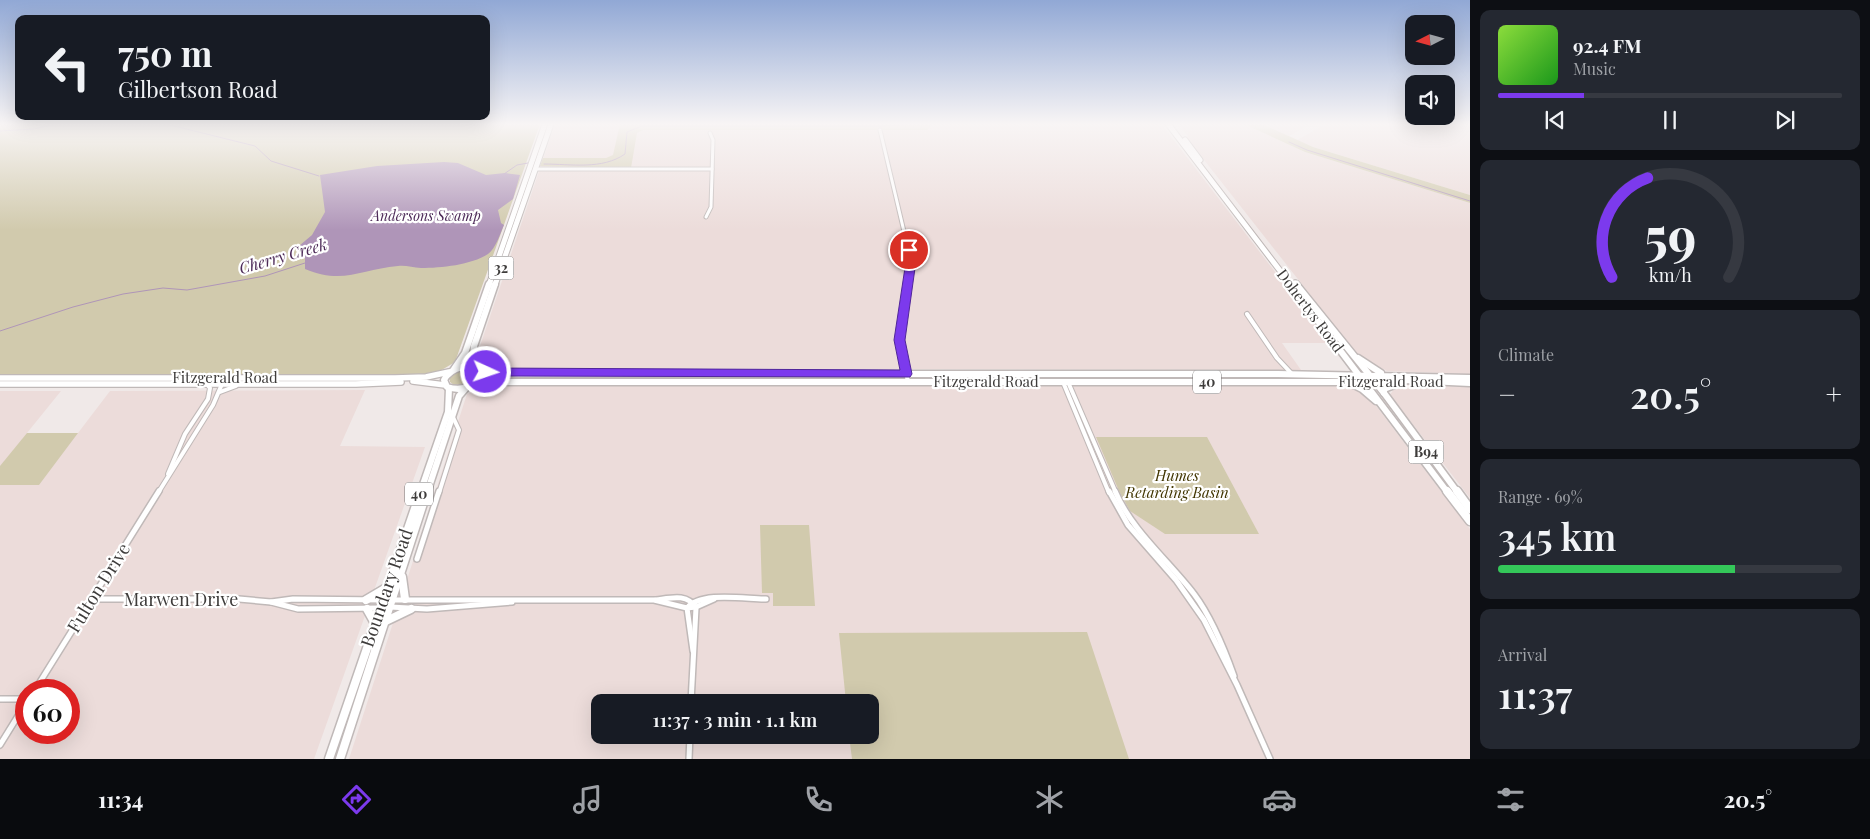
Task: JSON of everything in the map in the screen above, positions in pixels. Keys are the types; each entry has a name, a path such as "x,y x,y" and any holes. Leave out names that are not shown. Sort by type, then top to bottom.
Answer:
{"main road":[{"name":"32","path":"474,370 474,346 535,159"},
{"name":"32","path":"452,370 465,353 536,159"},
{"name":"Dohertys Road","path":"1196,159 1279,266 1349,362 1470,521"},
{"name":"Dohertys Road","path":"1199,159 1242,218"},
{"name":"Dohertys Road","path":"1279,266 1384,393 1470,509"},
{"path":"1348,349 1372,369 1390,374"},
{"path":"1330,376 1348,370 1350,367 1349,362"},
{"name":"40","path":"466,367 474,370 477,376 469,386 457,390 447,386 445,377 452,370 466,367"},
{"name":"Fitzgerald Road","path":"0,378 395,378 426,377 452,370"},
{"name":"Fitzgerald Road","path":"474,370 519,374 1292,374 1330,376 1390,374 1470,378"},
{"path":"689,382 690,373"},
{"path":"1062,374 1066,382"},
{"name":"Fitzgerald Road","path":"469,386 496,382 1365,382 1407,380 1470,383"},
{"path":"1384,393 1386,387 1407,380"},
{"name":"Fitzgerald Road","path":"0,384 356,384 416,381 447,386"},
{"path":"1346,382 1362,389 1389,413"},
{"name":"Boundary Road","path":"340,759 386,621 389,587 448,412 447,386"},
{"name":"Boundary Road","path":"329,759 376,625 401,576 459,396 469,386"},
{"path":"1428,467 1437,467"},
{"path":"1456,502 1464,502"},
{"path":"401,576 405,599"},
{"path":"376,625 366,604 389,587"},
{"path":"386,621 411,609"}],"street":[{"path":"706,217 712,207 712,159"},
{"path":"887,159 911,261 900,340 908,382"},
{"path":"532,169 712,169"},
{"path":"1247,314 1277,358 1292,374"},
{"path":"198,378 219,380 222,383"},
{"path":"1066,382 1071,404 1114,502 1128,525 1166,569 1195,607 1235,680 1270,759"},
{"path":"1066,382 1078,404 1104,468 1126,512 1137,527 1173,566 1202,606 1222,643 1235,680"},
{"name":"Fulton Drive","path":"162,485 185,434 208,399 210,388 206,383"},
{"name":"Fulton Drive","path":"42,679 220,392 222,383"},
{"path":"220,392 230,387 251,384"},
{"path":"1071,404 1078,404"},
{"name":"Boundary Road","path":"417,559 459,430 452,415"},
{"path":"185,434 195,433"},
{"path":"1098,469 1104,468"},
{"name":"Boundary Road","path":"412,539 425,533"},
{"path":"1166,569 1173,566"},
{"path":"387,604 411,609 441,609 517,602 681,598 694,605"},
{"name":"Marwen Drive","path":"92,599 239,599 271,602 298,609 387,604"},
{"name":"Marwen Drive","path":"271,602 293,599 387,604"},
{"path":"387,604 405,599 500,599 517,602"},
{"path":"441,609 443,599"},
{"path":"654,600 687,608 714,599 766,599"},
{"path":"693,651 698,627 694,605"},
{"path":"1195,607 1202,606"},
{"path":"687,608 690,617 693,651 691,694"},
{"path":"0,699 15,699"},
{"path":"0,746 15,721"},
{"path":"689,759 690,744"}],"shaded area":[{"path":"543,159 1189,159 1325,337 1325,343 1282,343 1301,370 482,368 477,355"},
{"path":"1204,159 1329,159 1470,203 1470,374 1387,371 1360,358"},
{"path":"1354,159 1470,159 1470,195"},
{"path":"1397,384 1470,387 1470,498 1390,395"},
{"path":"486,386 1354,386 1364,390 1470,529 1470,759 349,759 467,394"},
{"path":"365,390 340,446 425,447 314,759 0,759 0,391 61,391 27,433 78,433 110,391"}],"green space":[{"path":"0,159 527,159 455,362 435,374 0,374"},
{"path":"542,159 632,159 631,168 540,166"},
{"path":"1329,159 1354,159 1470,195 1470,203"},
{"path":"459,371 469,372 471,378 464,384 454,385 450,382 450,377"},
{"path":"27,433 78,433 39,485 0,485 0,466"},
{"name":"Humes Retarding Basin","path":"1096,437 1207,437 1259,534 1165,534 1130,511 1119,491"},
{"path":"760,525 809,525 815,606 773,606 773,593 762,593"},
{"path":"1087,632 1129,759 852,759 850,744 879,744 879,694 845,694 839,633"}],"water":[{"name":"Andersons Swamp","path":"444,162 458,163 486,175 505,173 520,175 513,199 498,210 501,223 504,225 496,245 488,254 473,261 456,265 421,268 398,266 342,276 318,274 305,269 305,258 299,253 299,246 312,235 325,212 320,175 377,166"}],"waterway":[{"path":"269,159 319,176"},
{"name":"Cherry Creek","path":"544,164 586,165 615,159"},
{"path":"1337,159 1470,201"},
{"name":"Cherry Creek","path":"504,174 517,165 528,163"},
{"name":"Cherry Creek","path":"0,331 73,307 123,294 163,288 187,290 265,276 305,263"}],"route":[{"path":"486,372 519,374 631,372 906,374 900,340 902,313 911,261 909,250"}]}
